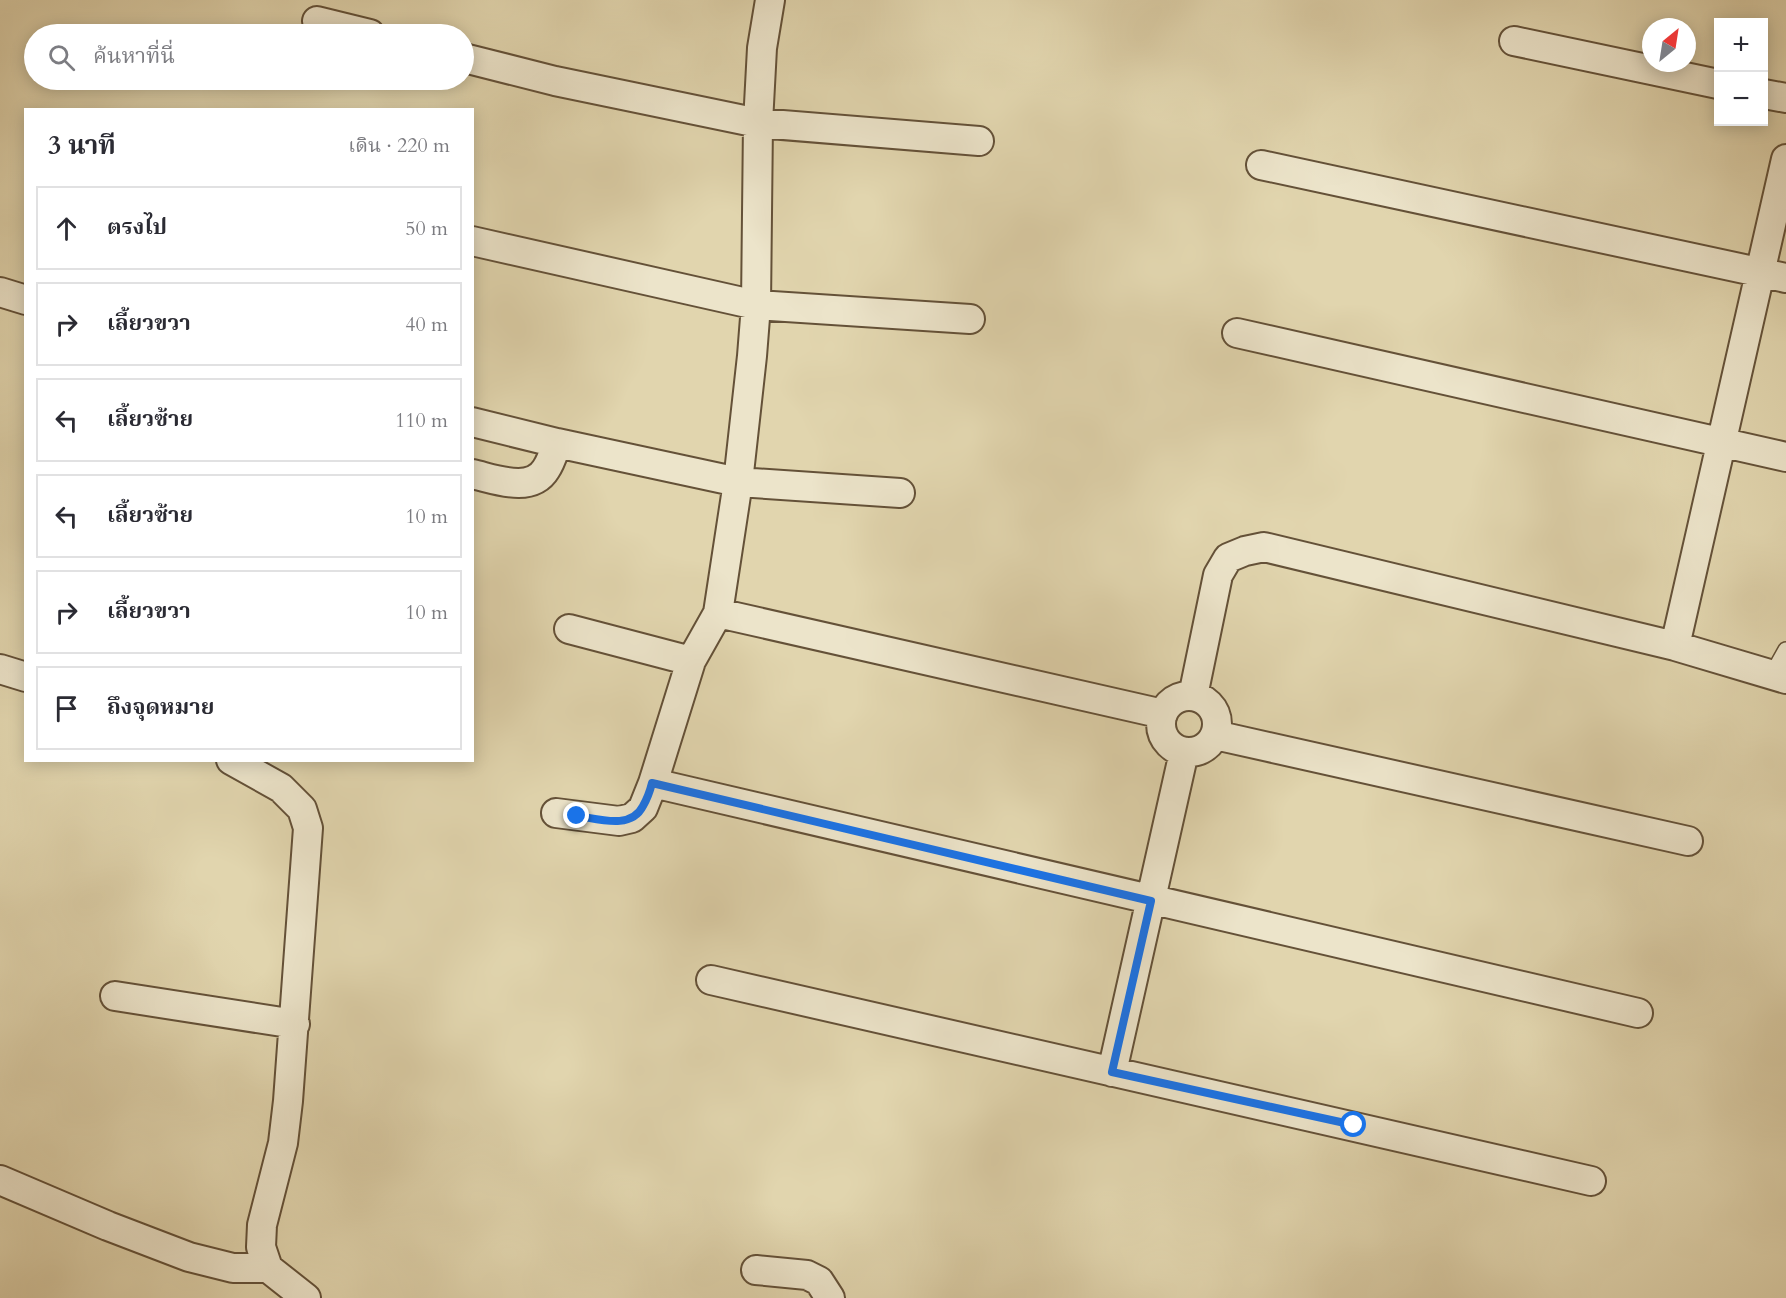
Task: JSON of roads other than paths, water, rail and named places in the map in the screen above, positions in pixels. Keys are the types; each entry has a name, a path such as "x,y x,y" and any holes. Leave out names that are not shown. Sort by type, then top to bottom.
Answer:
{"street":[{"path":"556,813 620,821 632,818 643,808 691,661 718,613 738,482 756,305 758,123 762,48 770,0"},
{"path":"317,21 329,24"},
{"path":"1514,41 1714,83"},
{"path":"474,61 555,81 758,123 979,141"},
{"path":"1768,95 1786,98"},
{"path":"1675,646 1722,442 1773,275 1786,159"},
{"path":"1261,165 1773,275"},
{"path":"474,241 756,305 970,318"},
{"path":"0,292 24,299"},
{"path":"1237,333 1786,457"},
{"path":"474,422 738,482 900,493"},
{"path":"474,474 520,484 535,480 546,470 557,443"},
{"path":"1193,696 1218,576 1228,558 1264,547 1675,646 1779,677"},
{"path":"718,613 1163,714"},
{"path":"569,629 691,661"},
{"path":"0,669 24,676"},
{"path":"1193,696 1205,702 1214,711 1217,723 1215,735 1208,745 1197,752 1184,752 1173,748 1164,738 1160,726 1163,714 1175,700 1193,696"},
{"path":"1215,735 1688,841"},
{"path":"1112,1072 1184,752"},
{"path":"235,762 281,788 302,809 308,828 295,1024 283,1143 262,1225 261,1247 268,1268 306,1298"},
{"path":"652,783 1638,1013"},
{"path":"711,980 1591,1180"},
{"path":"115,996 295,1024"},
{"path":"0,1180 108,1226 189,1257 233,1268 268,1268"},
{"path":"756,1270 807,1275 819,1281 830,1298"}],"lane":[{"path":"1779,677 1786,650"}]}
